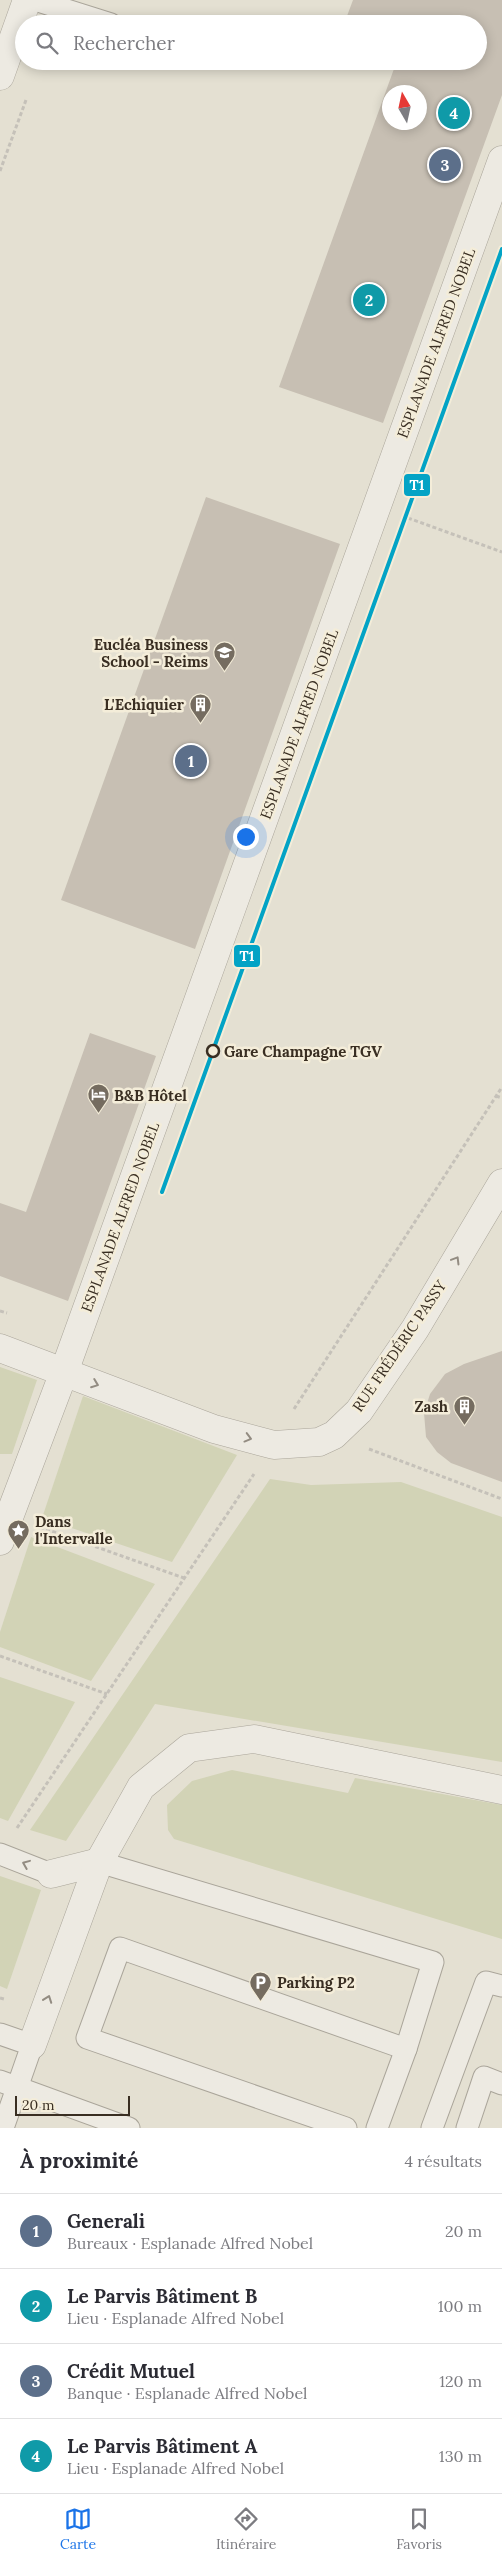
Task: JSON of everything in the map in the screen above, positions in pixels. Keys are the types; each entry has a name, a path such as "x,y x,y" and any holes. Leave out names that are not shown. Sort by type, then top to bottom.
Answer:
{"street":[{"path":"22,15 27,0"},
{"path":"0,76 15,34"},
{"name":"ESPLANADE ALFRED NOBEL","path":"0,1541 64,1372 502,160"},
{"name":"RUE FRÉDÉRIC PASSY","path":"0,1348 214,1429 274,1445 319,1442 334,1435 359,1411 415,1329 502,1183"},
{"path":"32,2045 99,1862 141,1787 189,1748 254,1739 502,1790"},
{"path":"51,1874 99,1862"}],"lane":[{"path":"35,0 82,15"},
{"path":"0,1854 51,1874"},
{"path":"99,1862 433,1962 406,2049 377,2128"},
{"path":"346,2128 88,2038 120,1948 406,2049"},
{"path":"432,2128 486,1982 502,1986"},
{"path":"0,2034 32,2045 9,2084 3,2128"},
{"path":"467,2128 484,2078 502,2084"},
{"path":"9,2084 129,2128"}],"path":[{"path":"0,171 26,98"},
{"path":"377,506 502,552"},
{"path":"16,1830 274,1445 370,1291 502,1087"},
{"path":"496,1096 502,1098"},
{"path":"334,1435 502,1499"},
{"path":"9,1516 184,1578"},
{"path":"0,1656 107,1694"}],"green space":[{"path":"0,1367 37,1380 12,1454 0,1454"},
{"path":"83,1396 237,1455 172,1562 42,1518"},
{"path":"270,1479 311,1485 401,1482 502,1517 502,1762 155,1704 66,1841 30,1830"},
{"path":"31,1537 155,1584 91,1681 0,1647 0,1632"},
{"path":"0,1677 75,1702 8,1821 0,1818"},
{"path":"232,1770 348,1793 355,1778 502,1805 502,1939 174,1839 168,1830 167,1805 192,1781"},
{"path":"0,1876 41,1890 7,1989 0,1986"}],"building":[{"path":"353,0 502,0 502,95 383,423 279,387 382,102 382,130 427,130 427,85 388,85 394,70 487,70 487,15 347,15"},
{"name":"L'Echiquier","path":"206,497 340,544 195,949 61,900"},
{"name":"B&B Hôtel","path":"90,1033 156,1056 68,1301 0,1276 0,1203 26,1212"},
{"name":"Zash","path":"502,1351 502,1482 451,1463 437,1452 426,1437 424,1413 430,1394 445,1374 464,1364"}],"transit line":[{"name":"T1","path":"162,1192 502,249"}],"place":[{"name":"Le Parvis Bâtiment A","path":"454,113"},
{"name":"Crédit Mutuel","path":"445,165"},
{"name":"Le Parvis Bâtiment B","path":"369,300"},
{"name":"Eucléa Business School - Reims","path":"224,672"},
{"name":"L'Echiquier","path":"200,723"},
{"name":"Generali","path":"191,761"},
{"name":"Gare Champagne TGV","path":"213,1051"},
{"name":"B&B Hôtel","path":"98,1114"},
{"name":"Zash","path":"464,1425"},
{"name":"Dans l'Intervalle","path":"19,1549"},
{"name":"Parking P2","path":"261,2001"}]}
